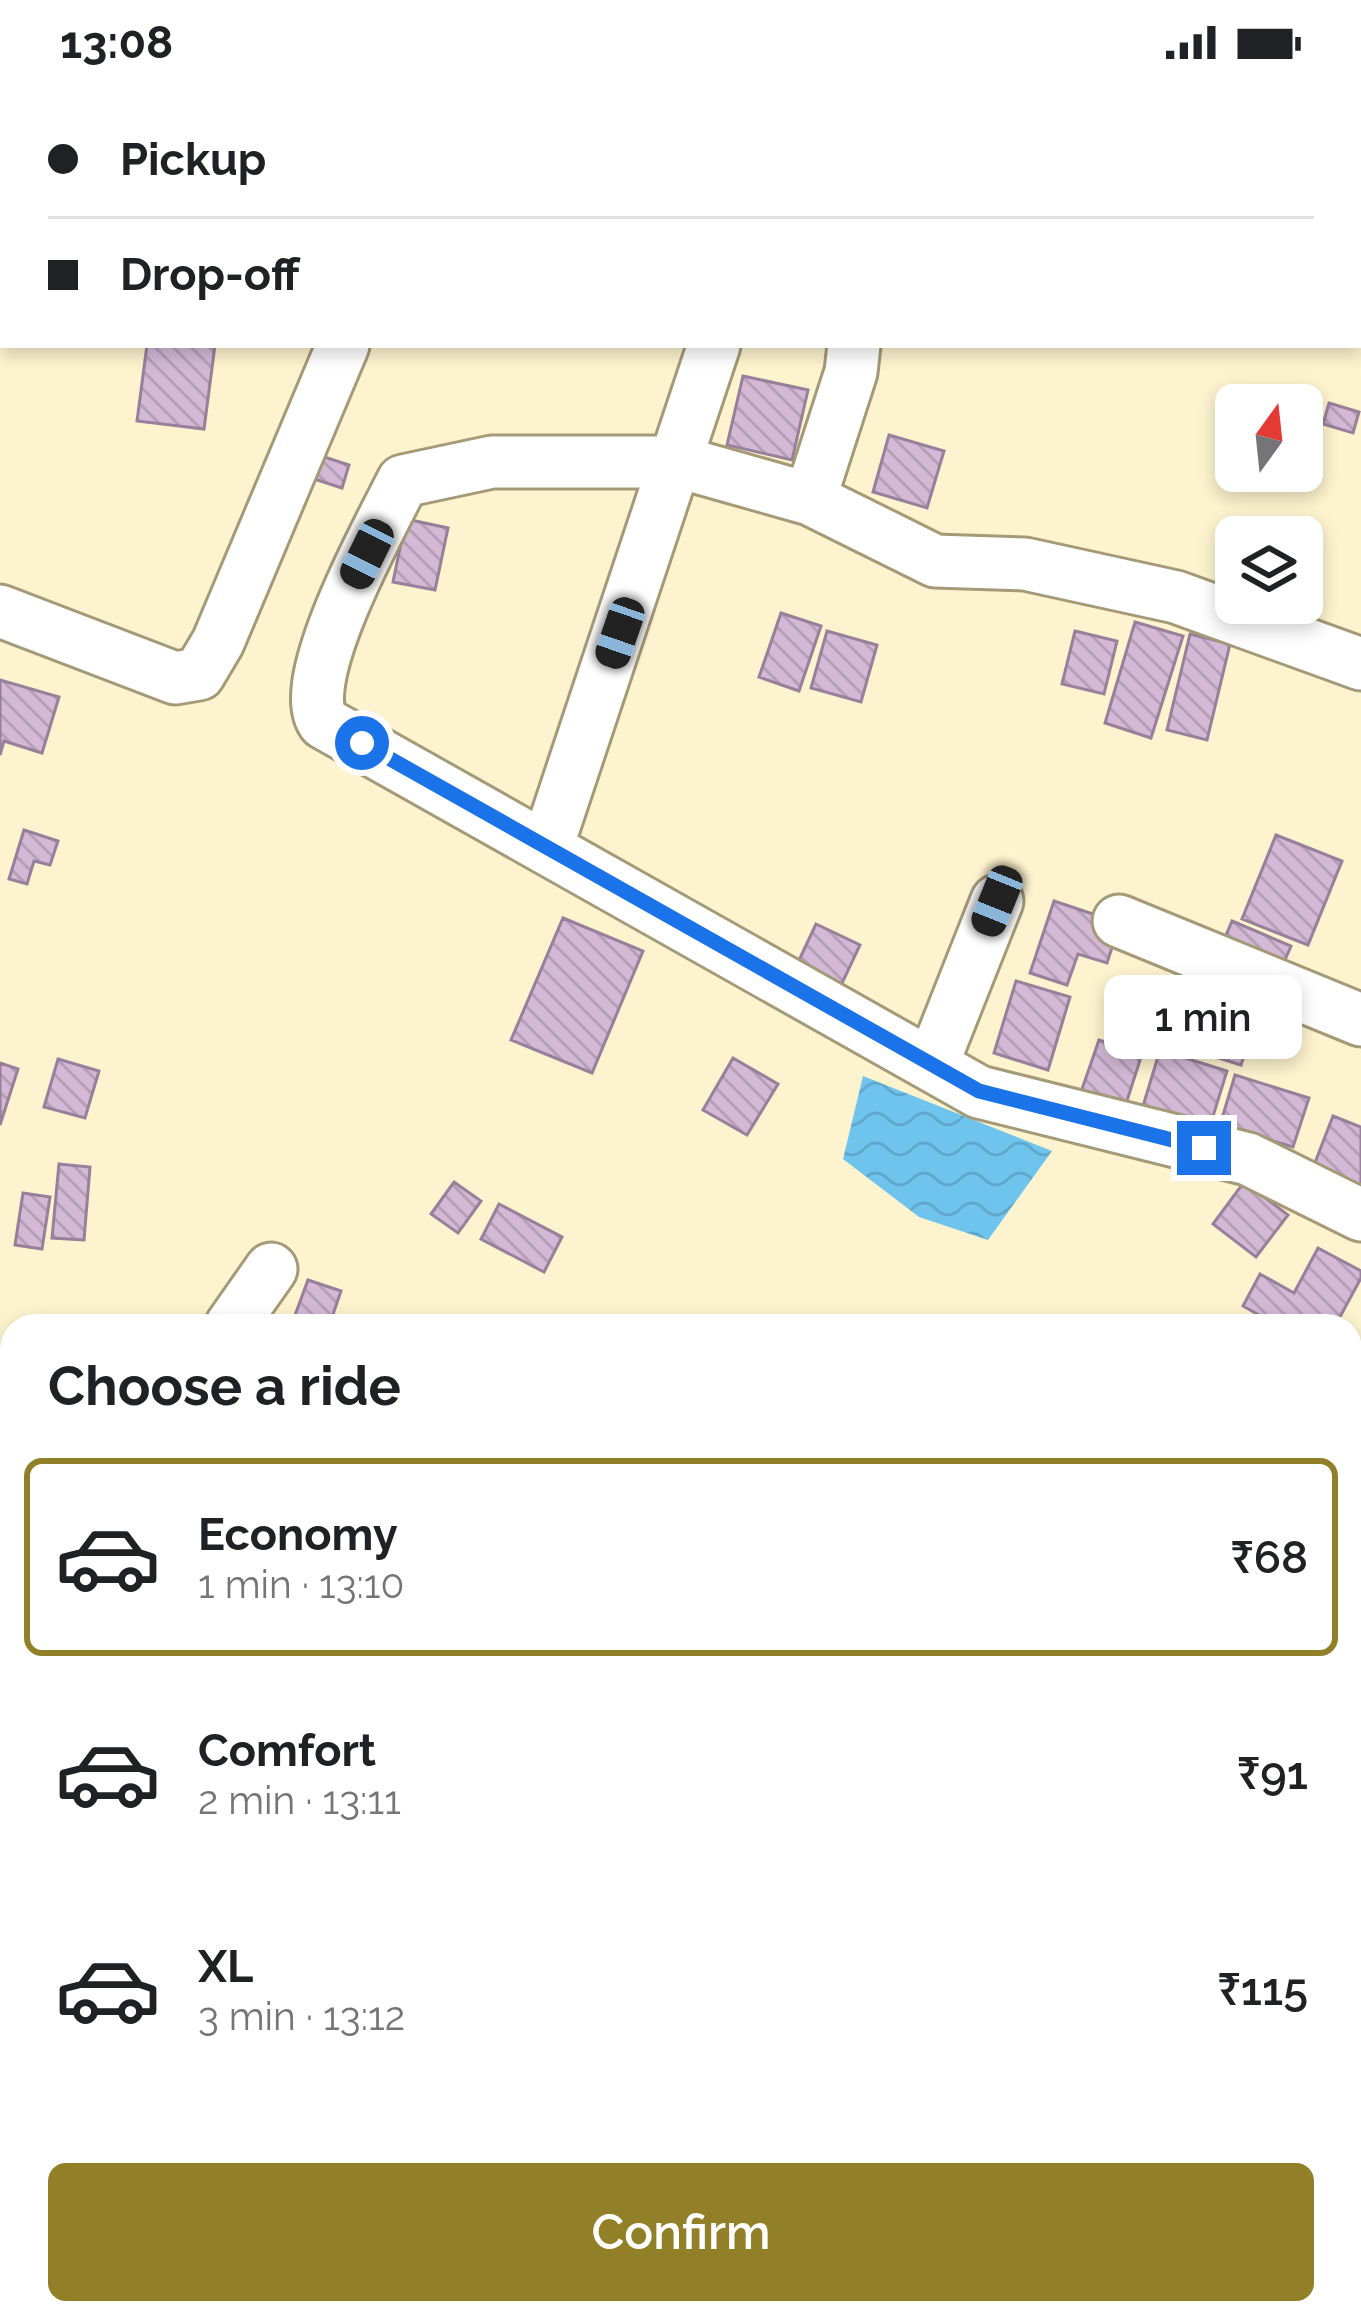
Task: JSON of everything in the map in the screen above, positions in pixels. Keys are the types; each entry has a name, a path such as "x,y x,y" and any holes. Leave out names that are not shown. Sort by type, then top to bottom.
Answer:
{"street":[{"path":"0,611 175,678 199,674 218,642 342,348"},
{"path":"547,848 714,348"},
{"path":"810,499 851,372 854,348"},
{"path":"1361,664 1176,597 1024,564 935,561 810,499 679,462 492,462 403,481 350,591 315,692 317,713 325,723 979,1091 1248,1159 1361,1215"},
{"path":"932,1065 997,901"},
{"path":"1119,921 1361,1020"},
{"path":"240,1314 272,1269"}],"water":[{"path":"863,1076 1052,1151 988,1240 919,1217 843,1159"}],"building":[{"path":"147,348 215,348 204,429 137,421"},
{"path":"743,376 808,390 792,460 727,445"},
{"path":"1329,403 1359,412 1353,433 1323,424"},
{"path":"889,435 944,451 927,508 873,492"},
{"path":"306,451 349,465 342,488 299,474"},
{"path":"406,519 448,528 435,590 393,582"},
{"path":"781,613 821,626 799,691 759,677"},
{"path":"1135,622 1183,636 1151,738 1105,723"},
{"path":"827,631 877,645 861,702 811,688"},
{"path":"1075,631 1117,641 1104,694 1062,684"},
{"path":"1190,634 1230,644 1207,740 1167,730"},
{"path":"0,680 59,697 42,753 4,741 0,755"},
{"path":"24,830 58,841 50,865 34,861 27,884 9,879"},
{"path":"1276,835 1342,861 1308,945 1242,919"},
{"path":"1054,901 1120,923 1107,963 1078,954 1067,985 1030,973"},
{"path":"563,918 643,951 592,1073 511,1040"},
{"path":"1232,921 1291,946 1278,976 1219,952"},
{"path":"816,924 860,945 836,996 792,975"},
{"path":"1178,969 1264,996 1241,1065 1156,1038"},
{"path":"1016,981 1070,997 1048,1070 994,1053"},
{"path":"1099,1040 1142,1054 1124,1110 1080,1095"},
{"path":"1160,1050 1227,1071 1210,1126 1143,1106"},
{"path":"733,1058 778,1084 747,1135 703,1110"},
{"path":"58,1059 99,1071 85,1118 44,1107"},
{"path":"0,1063 18,1069 0,1125"},
{"path":"1235,1075 1309,1098 1293,1147 1220,1125"},
{"path":"1333,1116 1361,1127 1361,1186 1313,1168"},
{"path":"59,1164 90,1167 84,1240 52,1238"},
{"path":"454,1182 481,1201 458,1233 431,1214"},
{"path":"1244,1182 1288,1215 1256,1257 1213,1224"},
{"path":"23,1193 50,1197 42,1249 15,1245"},
{"path":"499,1204 562,1237 544,1272 481,1239"},
{"path":"1318,1248 1361,1271 1342,1314 1257,1314 1243,1306 1260,1274 1294,1293"},
{"path":"308,1280 341,1291 333,1314 295,1314"}],"route":[{"path":"362,743 979,1091 1204,1148"}]}
